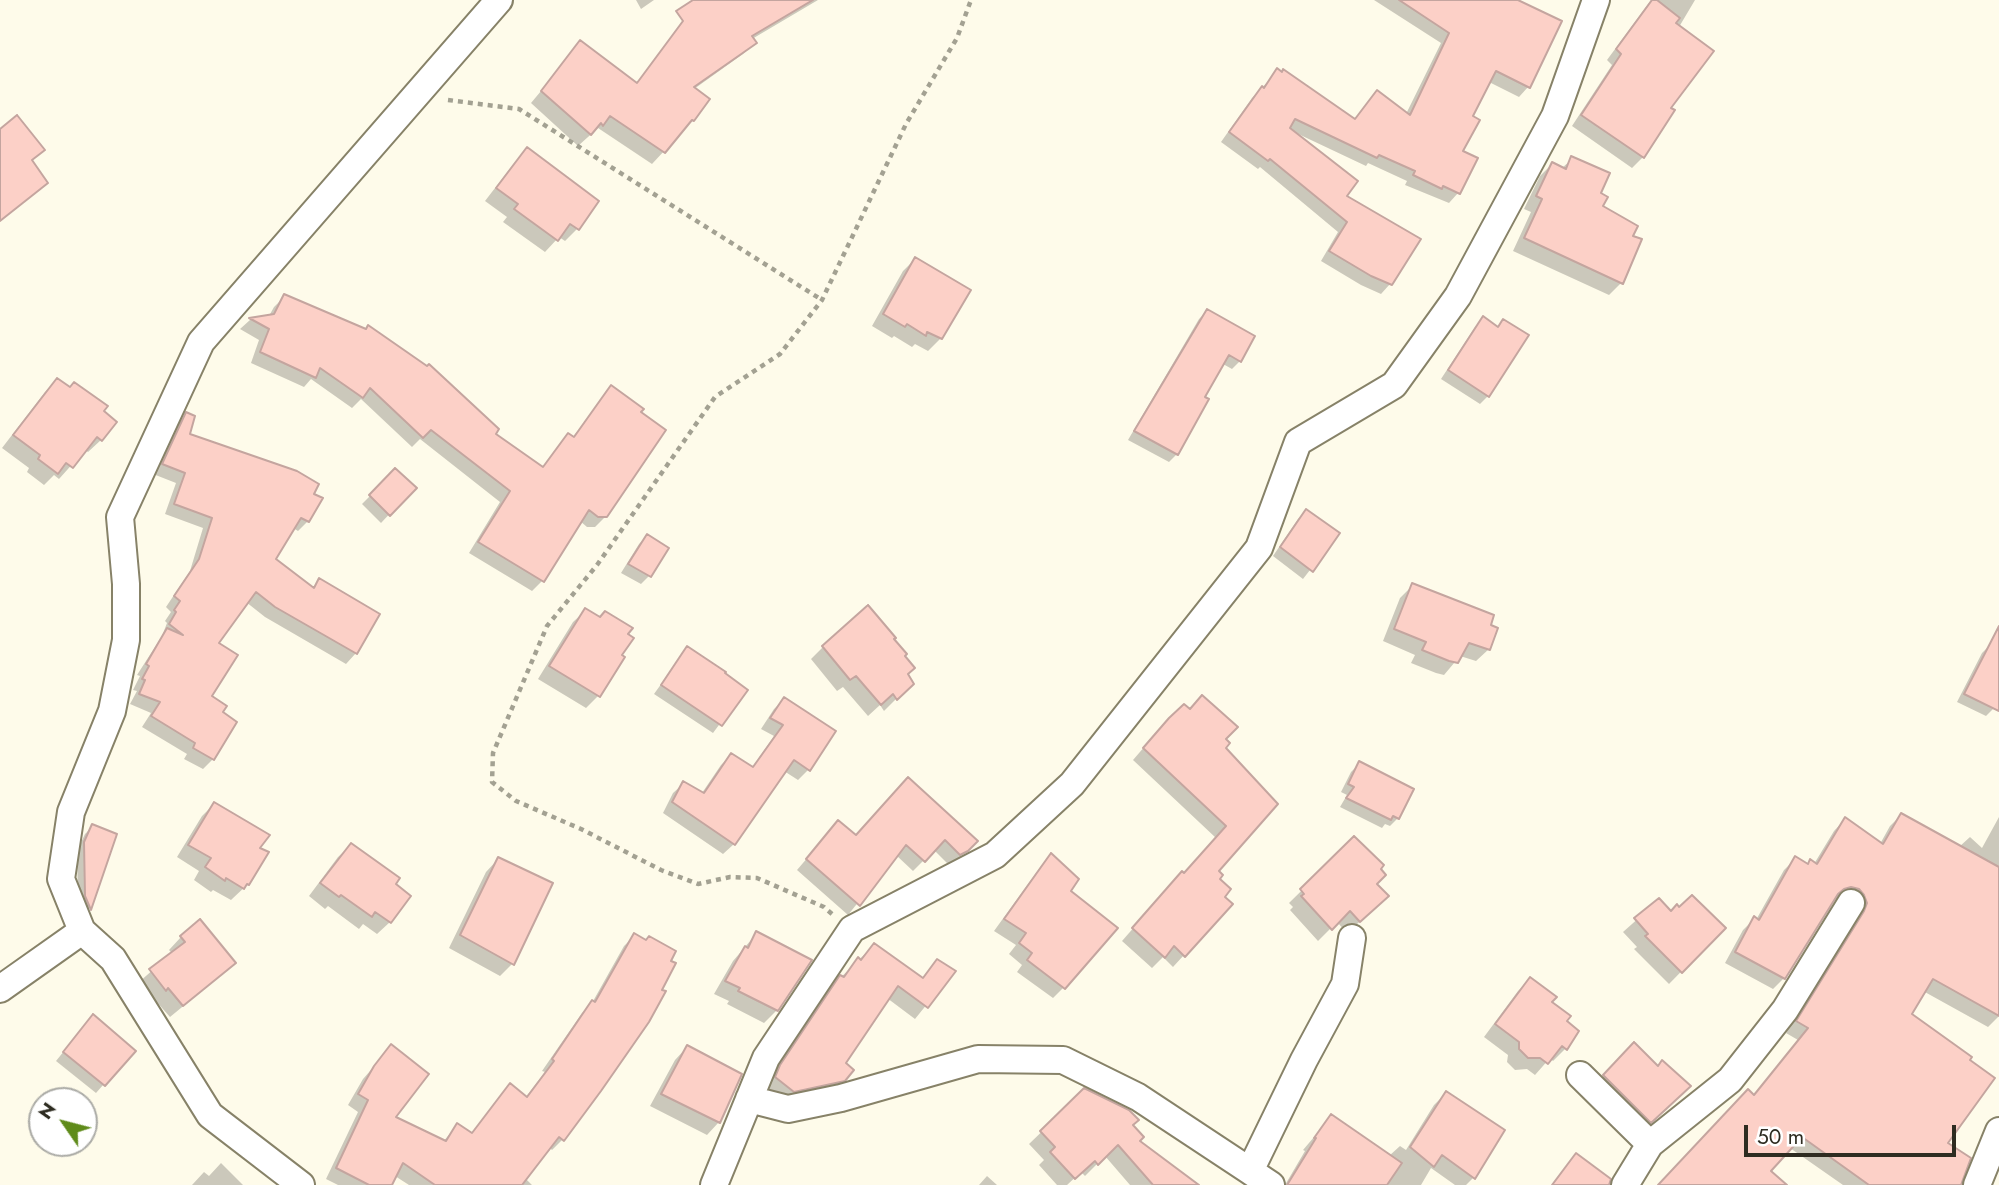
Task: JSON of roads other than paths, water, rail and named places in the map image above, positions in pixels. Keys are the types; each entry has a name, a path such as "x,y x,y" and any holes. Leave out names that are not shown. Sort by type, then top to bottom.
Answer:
{"street":[{"path":"301,1185 210,1115 113,959 82,931 61,879 71,812 112,711 126,640 120,517 201,342 499,0"},
{"path":"714,1185 766,1058 852,929 995,855 1072,784 1259,548 1298,442 1394,385 1458,296 1555,116 1596,0"},
{"path":"1625,1185 1650,1144 1730,1080 1786,1010 1851,903"},
{"path":"0,989 82,931"},
{"path":"750,1099 788,1109 841,1098 978,1059 1063,1060 1138,1097 1261,1178 1304,1060 1345,984 1352,938"},
{"path":"1580,1075 1650,1144"},
{"path":"1977,1185 1999,1131"}]}
